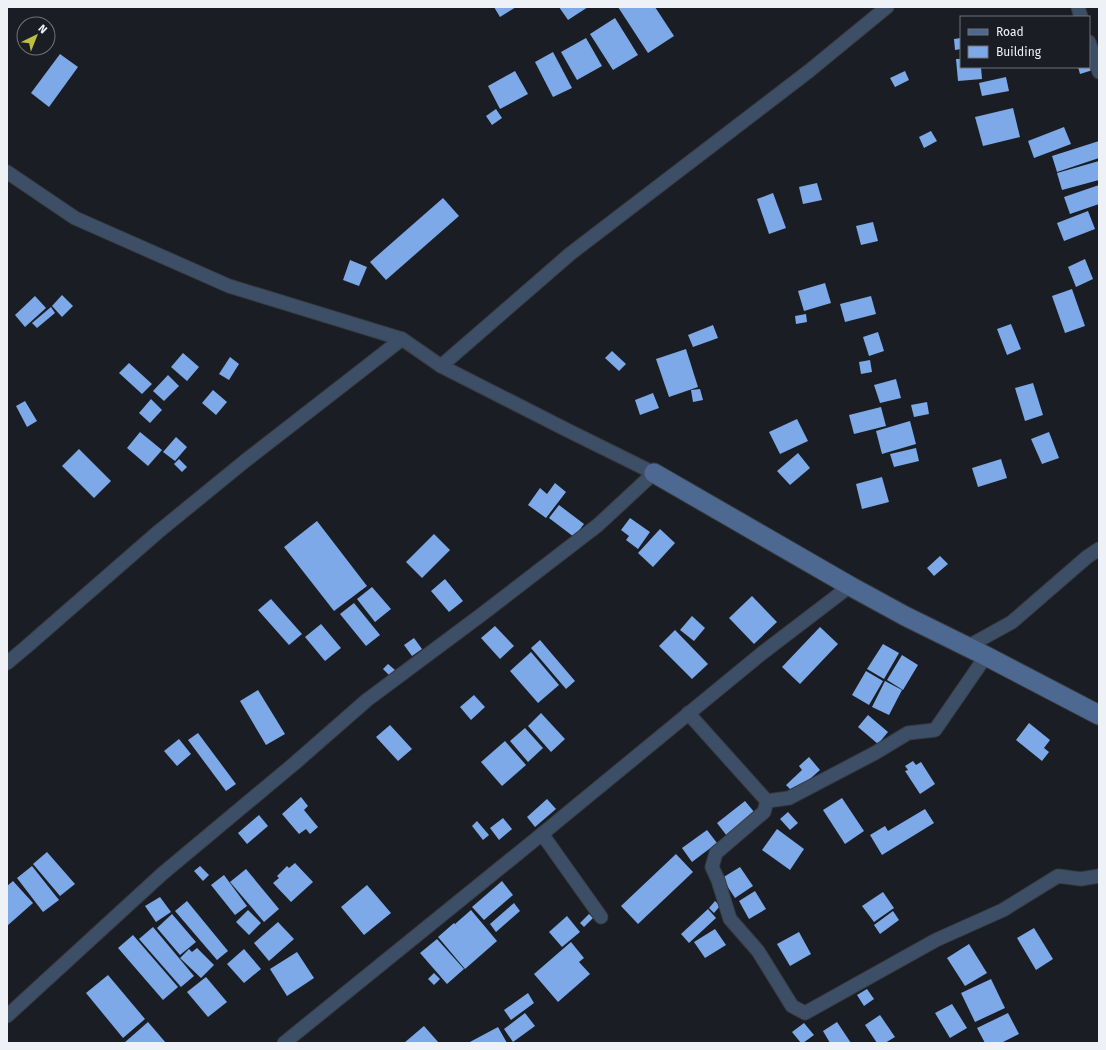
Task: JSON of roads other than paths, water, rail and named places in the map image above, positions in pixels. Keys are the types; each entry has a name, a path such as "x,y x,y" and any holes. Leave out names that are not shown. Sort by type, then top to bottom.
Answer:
{"street":[{"path":"441,366 570,254 809,71 887,7"},
{"path":"1090,45 1099,72"},
{"path":"7,172 75,218 229,286 402,339 441,366 654,473 905,616 1099,715"},
{"path":"7,663 164,527 245,461 402,339"},
{"path":"7,1016 162,874 295,763 367,700 598,525 654,473"},
{"path":"967,647 1012,622 1087,557 1099,549"},
{"path":"284,1043 761,654 850,586"},
{"path":"767,801 789,798 874,753 908,733 935,730 986,656"},
{"path":"688,713 767,801"},
{"path":"767,801 764,812 716,853 712,867 718,880 730,919 758,951 792,1006 805,1014 936,940 1003,910 1058,876 1081,879 1099,876"},
{"path":"542,834 601,917"}]}
